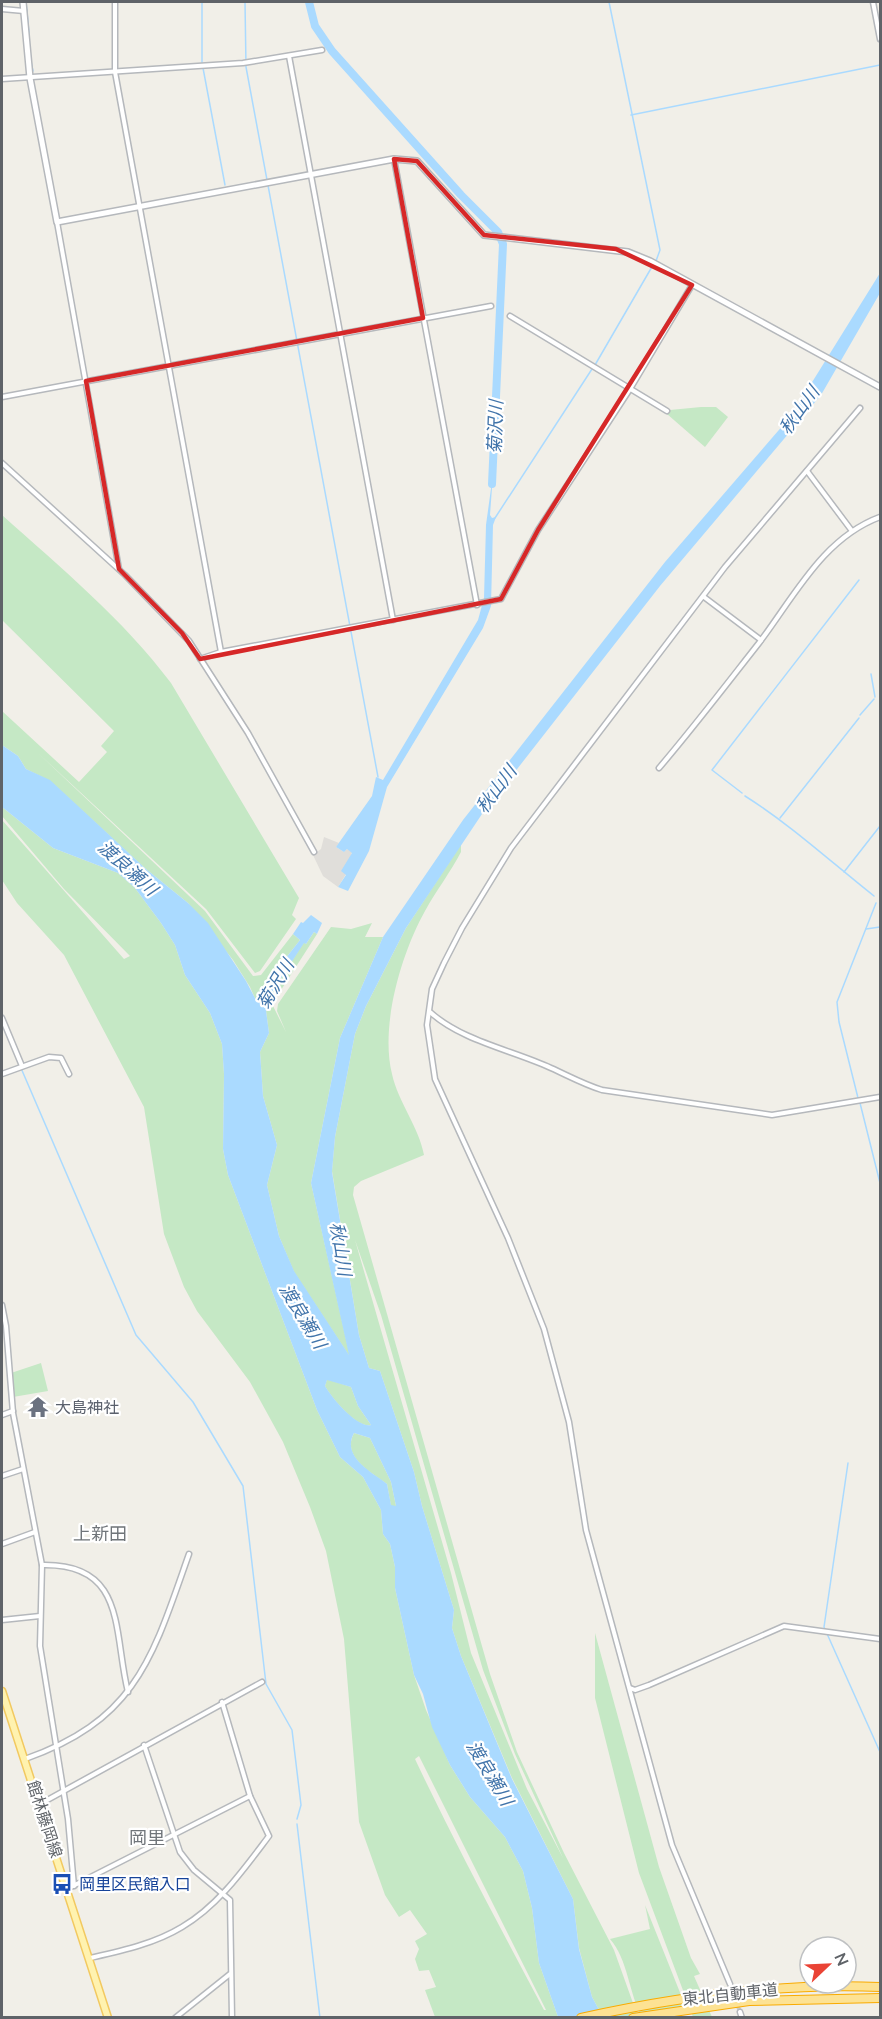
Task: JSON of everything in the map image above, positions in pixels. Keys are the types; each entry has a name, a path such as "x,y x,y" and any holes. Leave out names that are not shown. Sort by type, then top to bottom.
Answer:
{"highway":[{"name":"東北自動車道","path":"581,2018 707,1995 801,1987 880,1987"},
{"name":"東北自動車道","path":"633,2018 711,2006 802,1998 880,1998"}],"main road":[{"name":"館林藤岡線","path":"2,1691 70,1887 108,2018"}],"street":[{"path":"23,2 30,78 119,569"},
{"path":"115,2 115,72 221,652"},
{"path":"873,2 880,39"},
{"path":"2,9 24,11"},
{"path":"2,79 243,63 322,50"},
{"path":"289,56 393,620"},
{"path":"57,222 394,159 417,161 484,235 492,238 616,249 650,261 880,387"},
{"path":"394,159 478,604"},
{"path":"200,659 221,652 496,601 506,593 538,530 630,389 692,285"},
{"path":"2,397 491,306"},
{"path":"510,316 667,411"},
{"path":"730,1984 672,1845 586,1530 569,1422 544,1329 508,1238 435,1079 428,1038 429,1012 432,989 444,963 505,856 745,543 860,408"},
{"path":"2,463 119,569 182,633 248,733 314,852"},
{"path":"807,471 852,531"},
{"path":"659,768 761,640 806,578 838,541 880,517"},
{"path":"704,597 761,640"},
{"path":"429,1012 480,1040 553,1068 580,1083 602,1089 772,1115 880,1097"},
{"path":"2,1018 22,1066"},
{"path":"2,1074 49,1057 61,1058 69,1074"},
{"path":"2,1305 6,1326 13,1411 42,1565 40,1646 64,1793 70,1887 250,1796"},
{"path":"2,1415 13,1411"},
{"path":"2,1476 23,1469"},
{"path":"2,1544 35,1532"},
{"path":"25,1759 56,1749 110,1712 128,1693 156,1644 189,1554"},
{"path":"42,1565 71,1566 106,1591 113,1609 128,1693"},
{"path":"2,1620 40,1616"},
{"path":"630,1688 635,1690 649,1685 784,1626 880,1639"},
{"path":"40,1804 64,1793 144,1744 262,1682"},
{"path":"90,1958 142,1946 183,1927 224,1893 269,1836 250,1796 222,1702"},
{"path":"144,1744 172,1837 188,1865 230,1900 232,2018"},
{"path":"175,2018 230,1974"},
{"path":"740,2012 742,2018"}],"highlighted area":[{"path":"394,159 417,161 484,235 616,249 692,285 538,530 501,599 200,659 182,633 119,569 86,381 423,318"}],"shaded area":[{"path":"324,837 339,843 336,847 344,852 347,849 352,852 346,874 338,887 323,876 313,855 321,849"}],"green space":[{"path":"716,407 728,417 705,447 667,414 670,410"},
{"path":"2,515 112,616 133,637 171,683 299,898 292,915 296,919 260,971 255,973 206,909 38,753 205,911 253,976 261,975 293,934 300,940 267,982 257,1003 233,960 188,903 146,869 50,781 26,769 18,756 2,745 2,711 79,782 107,752 101,746 114,731 2,620"},
{"path":"2,807 53,848 118,873 135,888 175,945 185,975 210,1013 222,1044 223,1149 228,1175 317,1410 340,1457 363,1477 381,1510 383,1534 390,1544 395,1567 395,1588 414,1675 426,1710 450,1765 470,1797 505,1837 523,1871 532,1908 539,1963 558,2017 435,2017 425,1990 436,1987 429,1970 419,1971 415,1959 419,1949 415,1941 427,1934 410,1910 399,1917 385,1895 359,1822 344,1639 326,1551 283,1442 250,1382 197,1311 184,1287 164,1234 144,1107 64,955 17,903 2,880 2,820 124,959 130,956 64,889 2,816","holes":["419,1756 546,2010 446,1822 415,1759"]},
{"path":"461,844 461,852 416,928 401,969 391,1013 389,1055 392,1074 399,1095 418,1134 424,1155 361,1181 354,1187 353,1195 490,1674 517,1752 564,1853 614,1950 638,2017 603,2017 592,1997 579,1948 573,1899 512,1778 461,1656 452,1628 454,1610 414,1472 380,1371 369,1368 359,1335 332,1171 335,1137 355,1034 366,1006 406,928","holes":["355,1240 381,1315 483,1670 515,1754 563,1858 527,1789 471,1653 451,1573"]},
{"path":"372,923 365,937 383,937 340,1038 311,1183 350,1357 294,1272 279,1236 267,1185 277,1145 263,1096 260,1052 269,1033 265,1003 304,942 306,944 314,932 317,934 272,1004 286,1032 277,1011 278,1004 331,927 351,929"},
{"path":"41,1363 48,1391 13,1397 11,1373"},
{"path":"327,1379 351,1387 358,1406 371,1425 359,1422 345,1411 325,1386"},
{"path":"354,1433 370,1438 391,1482 396,1506 391,1506 387,1484 366,1469 355,1457 351,1449"},
{"path":"595,1633 659,1867 691,1958 700,1974 694,1976 712,2017 693,2017 639,1873 595,1698"},
{"path":"645,1905 687,2010 671,2017 642,2017 621,1956 610,1939 650,1929"}],"water":[{"path":"880,273 880,293 821,395 660,586 482,814 406,928 366,1006 355,1034 335,1137 332,1172 359,1335 369,1368 380,1371 414,1472 454,1610 452,1628 461,1656 512,1779 573,1899 579,1949 592,1997 603,2017 558,2017 539,1963 532,1908 523,1871 505,1837 470,1797 450,1765 432,1727 423,1694 414,1675 395,1588 395,1567 390,1544 383,1534 381,1510 363,1477 340,1457 317,1410 228,1175 223,1149 222,1044 210,1013 185,975 175,945 135,888 118,873 53,848 2,807 2,745 18,756 26,769 50,780 208,923 257,1002 267,982 300,940 293,934 301,922 303,923 311,915 322,923 317,934 314,932 306,944 304,943 265,1003 269,1033 260,1052 263,1096 277,1145 267,1185 279,1236 294,1271 349,1355 311,1183 340,1038 383,937 463,820 665,562 791,416","holes":["327,1380 351,1387 358,1406 371,1425 359,1422 345,1411 325,1386","354,1433 370,1438 391,1482 396,1506 391,1505 387,1484 355,1457 351,1442"]},
{"path":"493,474 490,515 492,518 496,517 493,525 491,606 483,628 387,787 369,851 348,891 338,887 346,875 341,871 352,853 347,849 344,852 336,847 372,796 376,777 383,780 478,620 484,598 486,525"}],"waterway":[{"path":"26,2 29,33"},
{"path":"202,2 202,64"},
{"path":"245,2 246,67 378,777"},
{"name":"菊沢川","path":"309,2 315,26 332,51 461,195 498,232 503,244 492,484"},
{"path":"609,2 660,250 656,261"},
{"path":"31,62 33,71"},
{"path":"631,115 880,65"},
{"path":"203,68 225,185"},
{"path":"595,365 653,265"},
{"path":"495,518 592,369"},
{"path":"742,793 712,770 859,580"},
{"path":"871,674 875,697"},
{"path":"860,715 874,699"},
{"path":"780,818 859,718"},
{"path":"745,796 795,831 874,896"},
{"path":"844,872 880,826"},
{"path":"858,1098 839,1022 837,1002 876,903"},
{"path":"866,929 880,927"},
{"path":"2,1024 136,1335 193,1402 243,1486 266,1684 292,1730 301,1805 297,1819"},
{"path":"860,1103 880,1183"},
{"path":"848,1463 824,1627 880,1752"},
{"path":"297,1824 320,2018"}],"tunnel":[{"path":"730,1984 740,2012"}],"place":[{"name":"大島神社","path":"38,1407"},
{"name":"岡里区民館入口","path":"62,1884"}],"district":[{"name":"上新田","path":"100,1533"},
{"name":"岡里","path":"147,1837"}],"water label":[{"name":"秋山川","path":"799,410"},
{"name":"秋山川","path":"496,789"},
{"name":"渡良瀬川","path":"128,868"},
{"name":"秋山川","path":"341,1249"},
{"name":"渡良瀬川","path":"303,1316"},
{"name":"渡良瀬川","path":"490,1773"}]}
